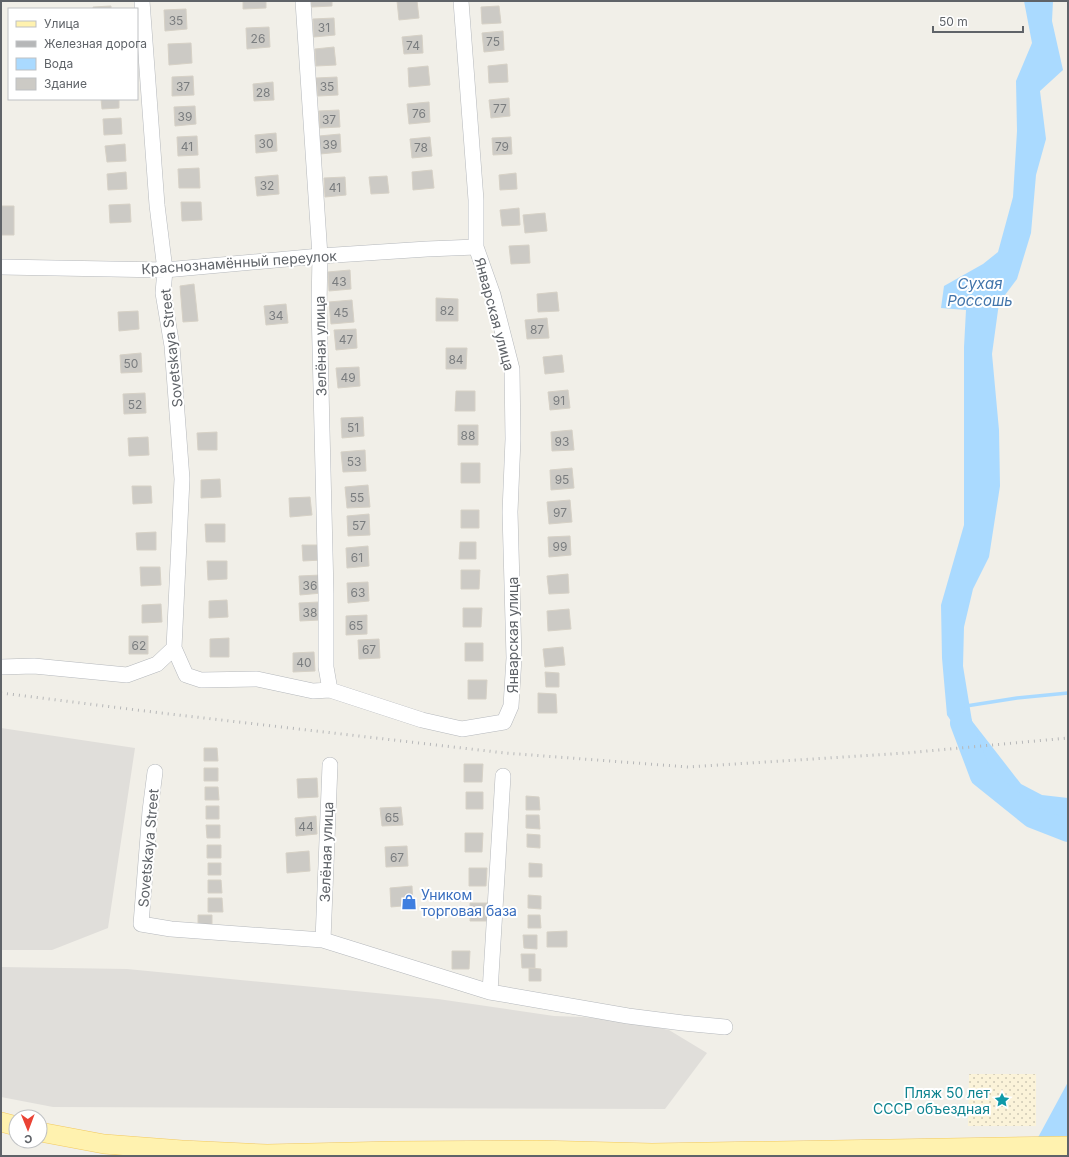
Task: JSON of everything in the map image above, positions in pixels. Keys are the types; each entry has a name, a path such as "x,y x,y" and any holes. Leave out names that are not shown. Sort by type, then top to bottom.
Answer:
{"main road":[{"path":"48,1134 104,1144 182,1150 267,1154 537,1150 652,1153 1068,1146"}],"street":[{"name":"Sovetskaya Street","path":"142,1 157,205 165,270 163,293 172,346 182,479 174,648"},
{"name":"Зелёная улица","path":"304,1 320,256 319,306 326,593 326,667 330,690"},
{"name":"Январская улица","path":"330,690 422,720 462,729 504,722 511,706 514,658 510,512 512,369 493,295 476,247 476,200 461,1"},
{"name":"Краснознамённый переулок","path":"1,268 165,270 320,256 476,247"},
{"path":"1,667 34,666 127,675 157,664 174,648 186,675 201,680 257,680 313,691 330,690"},
{"name":"Зелёная улица","path":"323,940 330,765"},
{"name":"Sovetskaya Street","path":"156,772 150,811 141,924 171,929 323,940"},
{"path":"490,992 503,776"},
{"path":"323,940 490,992 628,1016 725,1027"}],"shaded area":[{"path":"1,728 135,748 108,928 52,950 1,950"},
{"path":"1,967 127,969 438,999 554,1016 583,1017 630,1022 669,1030 707,1053 665,1109 53,1107 1,1097"}],"sand":[{"name":"Пляж 50 лет СССР объездная","path":"969,1074 1036,1074 1036,1126 968,1126"}],"water":[{"name":"Сухая Россошь","path":"1024,1 1053,1 1052,21 1063,70 1040,91 1046,139 1036,175 1031,233 1017,279 999,303 992,354 999,430 1000,486 989,557 973,589 964,627 963,666 972,721 1021,784 1042,795 1068,798 1068,834 1057,820 1000,803 991,780 947,715 942,658 941,605 964,525 964,347 966,310 941,308 944,286 983,264 998,252 1013,197 1017,131 1016,81 1032,43"},
{"path":"1068,1082 1068,1137 1049,1156 1028,1156"}],"building":[{"path":"243,1 266,1 266,8 243,9"},
{"path":"311,1 332,1 332,6 312,7"},
{"path":"397,1 417,1 419,18 399,20"},
{"path":"111,6 111,8 93,8"},
{"path":"499,6 501,23 482,24 481,7"},
{"path":"186,9 187,29 165,31 164,10"},
{"path":"334,18 335,35 314,37 313,19"},
{"path":"269,27 270,47 247,49 246,28"},
{"path":"503,31 504,50 484,52 482,33"},
{"path":"422,35 423,53 404,54 402,37"},
{"path":"191,43 192,63 169,65 168,44"},
{"path":"334,47 336,65 316,66 315,49"},
{"path":"507,64 508,82 489,83 488,66"},
{"path":"428,66 430,85 409,87 408,68"},
{"path":"193,76 194,95 172,96 172,77"},
{"path":"337,77 338,95 318,96 316,78"},
{"path":"273,82 274,100 254,101 253,84"},
{"path":"509,98 510,116 491,118 489,100"},
{"path":"101,100 119,100 119,108 102,109"},
{"path":"429,102 430,122 409,124 407,104"},
{"path":"195,106 196,124 175,126 174,107"},
{"path":"339,110 340,127 320,128 319,111"},
{"path":"121,118 122,134 104,135 103,119"},
{"path":"276,133 277,151 256,153 255,135"},
{"path":"340,134 341,152 320,154 319,136"},
{"path":"197,136 198,155 178,156 177,137"},
{"path":"430,137 432,156 412,158 410,139"},
{"path":"511,137 512,154 493,155 492,138"},
{"path":"125,144 126,161 107,162 105,146"},
{"path":"199,168 200,188 179,188 178,169"},
{"path":"432,170 434,188 413,190 412,172"},
{"path":"126,172 127,189 108,190 107,174"},
{"path":"516,173 517,189 500,190 499,175"},
{"path":"278,175 279,194 257,196 255,177"},
{"path":"387,176 389,193 371,194 369,177"},
{"path":"345,177 346,195 325,197 324,178"},
{"path":"181,202 201,202 202,220 182,221"},
{"path":"130,204 131,222 110,223 109,205"},
{"path":"1,206 14,206 14,235 1,235"},
{"path":"519,208 520,225 502,226 500,210"},
{"path":"545,213 547,231 525,233 523,215"},
{"path":"529,245 530,263 511,264 509,246"},
{"path":"350,270 351,289 329,291 328,272"},
{"path":"194,284 198,321 183,322 180,286"},
{"path":"557,292 559,311 538,312 537,294"},
{"path":"436,298 458,299 458,321 436,321"},
{"path":"352,300 354,322 331,324 329,302"},
{"path":"286,304 288,323 266,325 264,306"},
{"path":"138,311 139,329 119,331 118,312"},
{"path":"547,318 549,338 527,339 525,320"},
{"path":"356,329 357,348 336,350 334,330"},
{"path":"446,348 467,348 466,369 446,369"},
{"path":"141,353 142,372 121,373 120,355"},
{"path":"562,355 564,372 545,374 543,357"},
{"path":"359,367 360,386 338,388 336,368"},
{"path":"568,390 570,408 550,410 548,392"},
{"path":"456,391 475,391 475,411 455,411"},
{"path":"145,393 146,413 124,414 123,394"},
{"path":"363,417 364,436 342,438 341,418"},
{"path":"458,425 478,425 478,445 458,445"},
{"path":"572,430 574,450 552,451 551,432"},
{"path":"217,432 217,450 198,450 197,433"},
{"path":"148,437 149,455 129,456 128,438"},
{"path":"365,450 366,471 343,472 341,452"},
{"path":"461,463 480,463 480,483 461,483"},
{"path":"572,468 574,488 551,490 550,470"},
{"path":"220,479 221,497 201,498 201,480"},
{"path":"368,485 370,507 347,508 345,487"},
{"path":"132,486 151,486 152,503 133,504"},
{"path":"310,497 312,515 290,517 289,498"},
{"path":"570,500 572,522 549,524 547,502"},
{"path":"461,510 479,510 479,528 461,528"},
{"path":"369,514 370,535 348,536 347,516"},
{"path":"205,524 225,524 225,542 206,542"},
{"path":"156,532 156,550 137,550 136,533"},
{"path":"570,536 571,555 549,557 548,537"},
{"path":"460,542 476,542 476,559 459,559"},
{"path":"302,545 321,545 322,560 303,561"},
{"path":"368,546 369,566 347,568 346,548"},
{"path":"207,561 227,561 227,579 208,580"},
{"path":"140,567 160,567 161,585 141,586"},
{"path":"461,570 480,570 479,589 461,589"},
{"path":"568,574 569,593 549,594 547,576"},
{"path":"321,575 322,593 300,595 299,576"},
{"path":"368,582 369,601 348,603 347,583"},
{"path":"227,600 228,617 209,618 209,601"},
{"path":"319,602 320,620 300,621 299,603"},
{"path":"161,604 162,622 142,623 142,605"},
{"path":"463,608 482,608 481,627 463,627"},
{"path":"569,609 571,629 548,631 547,611"},
{"path":"367,615 367,634 346,635 346,616"},
{"path":"129,636 148,636 148,654 129,654"},
{"path":"229,638 229,657 210,657 210,639"},
{"path":"379,639 380,658 359,659 358,640"},
{"path":"465,643 483,643 483,661 465,661"},
{"path":"563,647 565,665 545,667 543,649"},
{"path":"314,652 315,671 293,672 293,653"},
{"path":"545,672 559,673 559,687 546,687"},
{"path":"468,680 487,680 486,699 468,699"},
{"path":"538,693 556,694 557,713 538,713"},
{"path":"204,748 217,748 218,761 204,761"},
{"path":"464,764 483,764 482,782 464,782"},
{"path":"204,768 218,768 218,781 204,781"},
{"path":"317,778 318,797 298,798 297,779"},
{"path":"205,787 218,787 219,800 205,800"},
{"path":"466,792 483,792 483,809 466,809"},
{"path":"526,796 539,797 540,810 526,810"},
{"path":"206,806 219,806 219,819 206,819"},
{"path":"401,807 403,825 382,826 380,808"},
{"path":"526,815 539,815 540,829 526,828"},
{"path":"316,816 317,834 296,836 295,818"},
{"path":"206,825 220,825 220,838 207,838"},
{"path":"465,833 483,833 482,852 465,852"},
{"path":"527,834 540,835 540,848 527,847"},
{"path":"207,845 221,845 221,858 207,858"},
{"path":"407,846 408,866 386,867 385,847"},
{"path":"309,851 310,871 287,873 286,853"},
{"path":"208,863 221,863 221,875 208,875"},
{"path":"529,863 542,864 542,877 529,877"},
{"path":"469,868 487,868 486,886 469,886"},
{"path":"208,880 221,880 222,893 208,893"},
{"path":"412,886 413,905 391,907 390,888"},
{"path":"528,895 541,896 541,909 528,908"},
{"path":"208,898 222,898 223,912 208,912"},
{"path":"470,903 488,903 488,921 470,921"},
{"path":"198,915 212,915 212,929 198,929"},
{"path":"528,915 540,915 541,928 528,928"},
{"path":"567,931 567,947 547,947 547,932"},
{"path":"523,935 537,935 537,949 524,948"},
{"path":"452,951 470,951 469,969 452,969"},
{"path":"521,954 535,954 535,968 522,968"},
{"path":"529,968 541,969 541,981 529,981"}],"waterway":[{"path":"966,706 1017,698 1068,693"},
{"name":"Сухая Россошь","path":"961,723 981,776 1032,817 1068,831"}],"railway":[{"path":"1,693 505,753 688,767 906,753 1068,738"}],"place":[{"name":"Уником торговая база","path":"409,902"},
{"name":"Пляж 50 лет СССР объездная","path":"1002,1100"}]}
